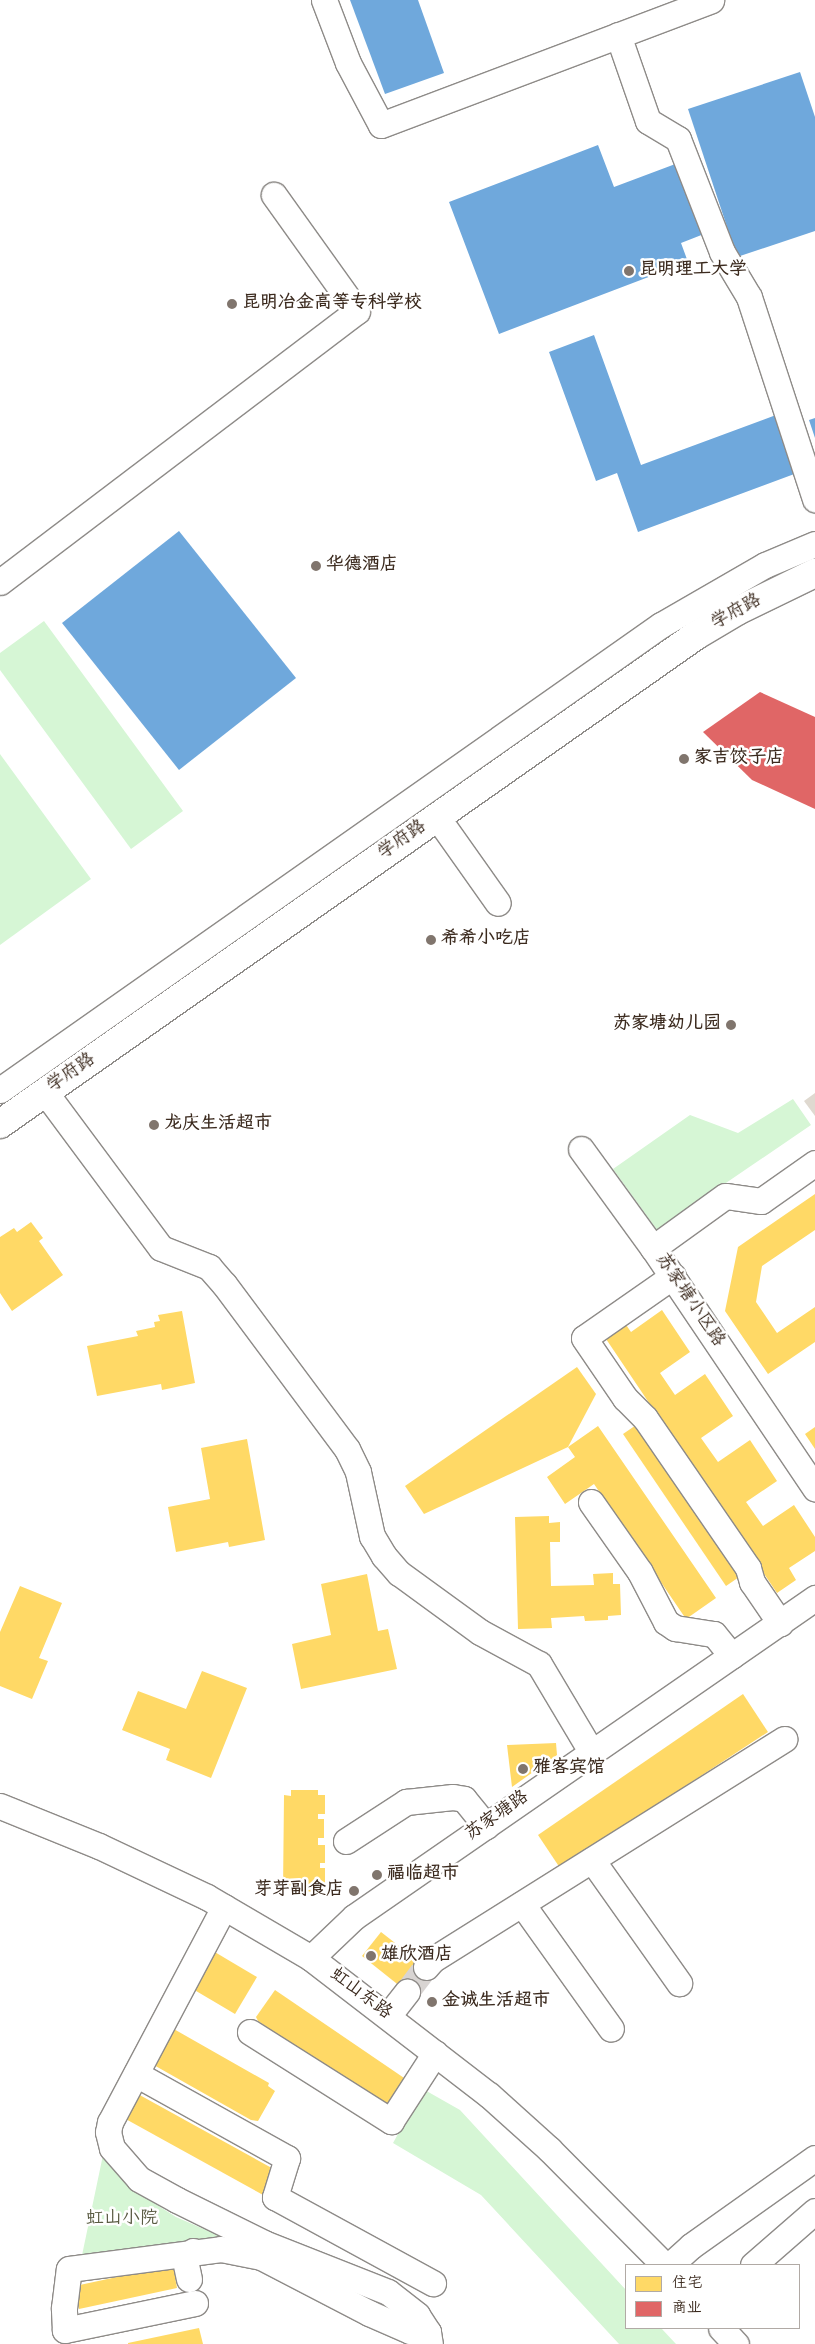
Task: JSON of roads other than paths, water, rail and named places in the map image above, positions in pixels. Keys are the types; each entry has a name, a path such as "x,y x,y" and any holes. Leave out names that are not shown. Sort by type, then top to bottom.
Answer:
{"main road":[{"name":"学府路","path":"0,1124 695,636 737,611 815,573"}],"street":[{"path":"324,0 348,63 381,125 711,0"},
{"path":"618,35 648,121 678,139 722,252 749,296 815,499"},
{"path":"0,582 357,310 274,195"},
{"name":"学府路","path":"0,1090 661,625 765,565 815,544"},
{"path":"437,817 498,903"},
{"path":"45,1092 160,1248 208,1267 224,1284 347,1450 358,1472 372,1536 384,1556 399,1573 480,1632 539,1664 592,1753"},
{"path":"581,1149 653,1248"},
{"name":"苏家塘小区路","path":"815,1163 761,1201 725,1196 653,1248 815,1488"},
{"path":"673,1276 584,1338 625,1398 650,1426 748,1568 752,1582 780,1623"},
{"path":"625,1398 627,1413 635,1426"},
{"path":"591,1502 640,1572 666,1622 675,1628 714,1634 732,1656"},
{"name":"苏家塘路","path":"311,1958 354,1917 815,1598"},
{"path":"426,1967 432,1960 784,1738"},
{"path":"346,1841 406,1802 453,1797 464,1800 486,1826"},
{"name":"虹山东路","path":"0,1806 99,1846 224,1907 311,1958 489,2095 548,2149 663,2264"},
{"path":"592,1860 679,1984"},
{"path":"522,1904 611,2029"},
{"path":"224,1907 110,2122 110,2142 123,2164 151,2186 264,2243 388,2292 410,2308 429,2338"},
{"path":"388,2016 407,1992"},
{"path":"250,2032 391,2121 435,2053"},
{"path":"136,2074 287,2158 275,2197 433,2283"},
{"path":"671,2264 691,2246 815,2158"},
{"path":"754,2264 815,2211"},
{"path":"195,2303 65,2330 64,2308 69,2268 192,2251 221,2249 248,2252 402,2327 429,2338"},
{"path":"189,2279 185,2260 192,2251"},
{"path":"723,2329 736,2344"}],"tunnel":[{"path":"407,1992 426,1967"}],"place":[{"name":"昆明理工大学","path":"629,271"},
{"name":"昆明冶金高等专科学校","path":"232,304"},
{"name":"华德酒店","path":"316,566"},
{"name":"家吉饺子店","path":"684,759"},
{"name":"希希小吃店","path":"431,940"},
{"name":"苏家塘幼儿园","path":"731,1025"},
{"name":"龙庆生活超市","path":"154,1125"},
{"name":"雅客宾馆","path":"523,1769"},
{"name":"福临超市","path":"377,1875"},
{"name":"芽芽副食店","path":"354,1891"},
{"name":"雄欣酒店","path":"371,1956"},
{"name":"金诚生活超市","path":"432,2002"}],"park label":[{"name":"虹山小院","path":"122,2220"}]}
